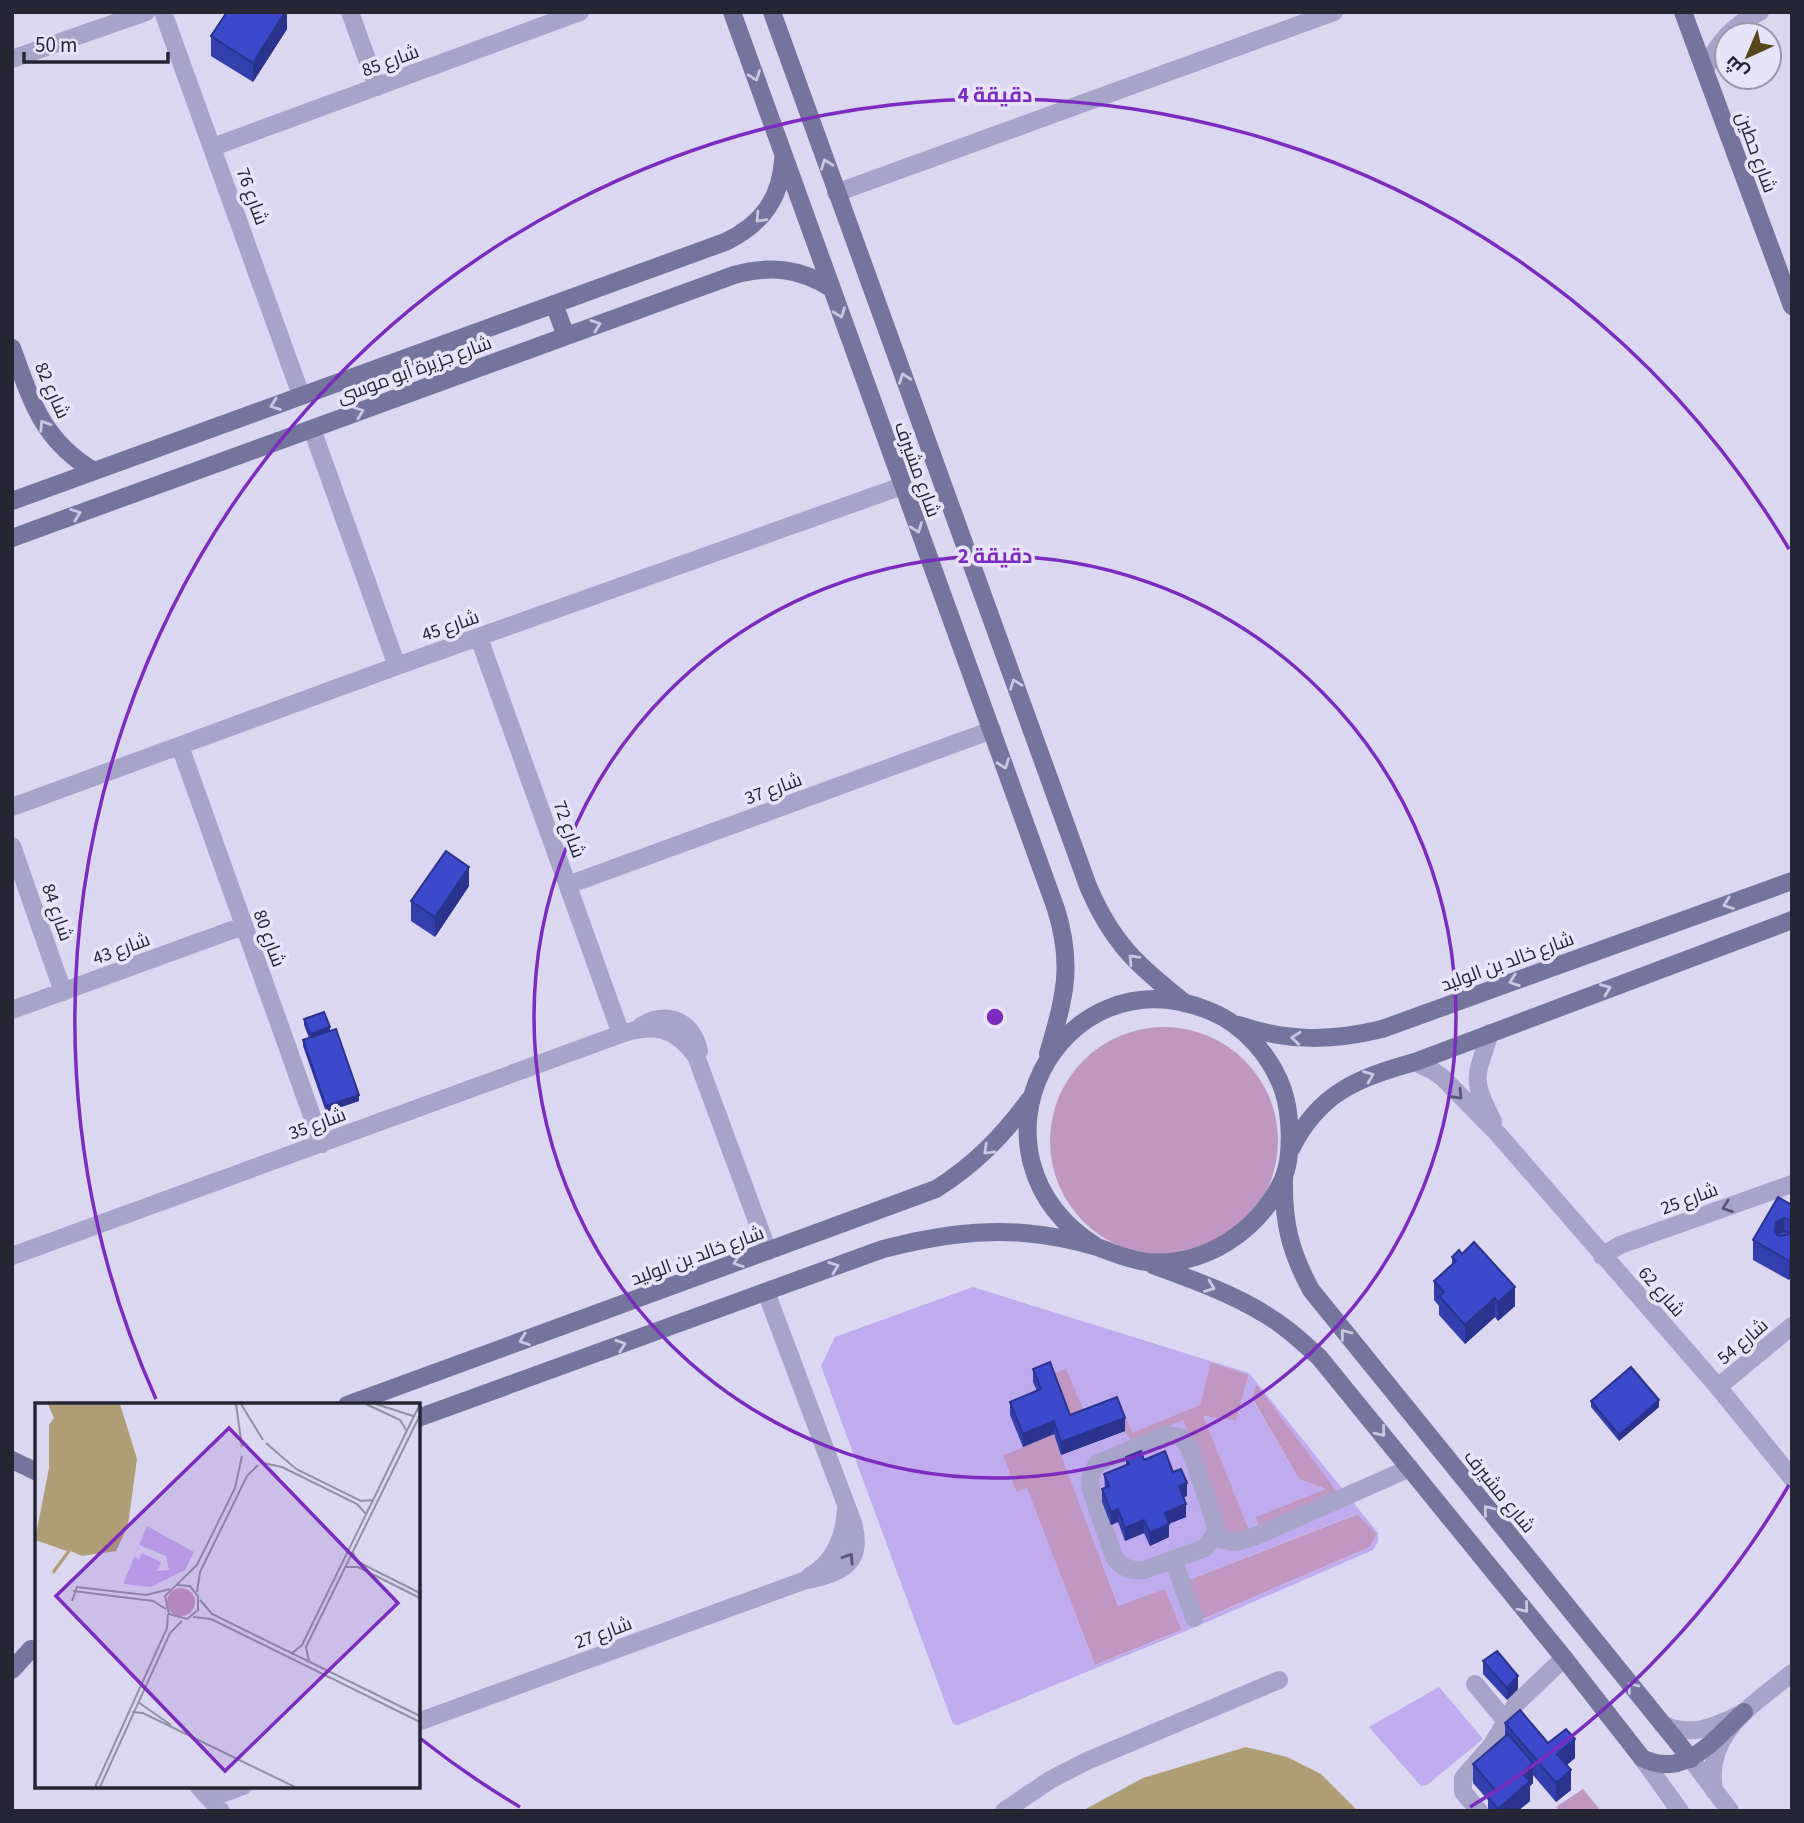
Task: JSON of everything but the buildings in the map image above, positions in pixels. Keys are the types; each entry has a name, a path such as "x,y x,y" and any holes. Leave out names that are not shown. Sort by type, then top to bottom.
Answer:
{"main road":[{"name":"شارع مشيرف","path":"732,12 1063,933 1067,957 1066,980 1062,1005 1045,1063"},
{"name":"شارع مشيرف","path":"772,12 1099,913 1132,959 1185,1003"},
{"name":"شارع حطين","path":"1683,12 1790,297"},
{"name":"شارع جزيرة أبو موسى","path":"12,500 742,234 757,223 769,209 780,184 783,156"},
{"name":"شارع جزيرة أبو موسى","path":"12,538 754,269 794,271 814,277 831,288"},
{"path":"554,304 566,336"},
{"name":"شارع 82","path":"14,363 32,404 51,436 71,456 94,471"},
{"name":"شارع خالد بن الوليد","path":"1230,1022 1290,1038 1321,1040 1382,1029 1792,881"},
{"path":"1287,1155 1313,1114 1350,1084 1373,1073 1415,1062 1792,920"},
{"path":"1230,1022 1216,1013 1185,1003 1139,1001 1116,1006 1095,1015 1059,1044 1045,1063 1031,1097 1027,1136 1034,1174 1042,1192 1059,1216 1080,1237 1097,1247 1121,1257 1146,1262 1233,1296 1293,1333 1319,1357 1642,1758 1665,1766 1677,1765 1690,1759 1744,1712"},
{"name":"شارع مشيرف","path":"1230,1022 1262,1051 1274,1070 1288,1111 1290,1133 1283,1206 1287,1236 1297,1264 1311,1290 1690,1759"},
{"name":"شارع خالد بن الوليد","path":"352,1403 936,1189 989,1150 1031,1097"},
{"path":"1146,1262 1171,1262 1195,1257 1239,1236 1257,1219 1284,1177"},
{"path":"420,1417 883,1249 918,1240 990,1231 1026,1233 1097,1247"},
{"path":"12,1460 35,1471"},
{"path":"12,1656 35,1647"},
{"path":"12,1670 35,1647"}],"street":[{"path":"12,59 146,12"},
{"name":"شارع 76","path":"163,12 302,396"},
{"path":"350,12 377,87"},
{"name":"شارع 85","path":"213,147 580,12"},
{"path":"836,193 1334,12"},
{"path":"1705,70 1712,54 1727,34 1747,18 1760,12"},
{"path":"312,429 397,666"},
{"name":"شارع 45","path":"12,807 902,486"},
{"name":"شارع 72","path":"479,638 568,886 628,1032"},
{"name":"شارع 37","path":"568,886 992,730"},
{"name":"شارع 80","path":"180,746 321,1144"},
{"name":"شارع 84","path":"12,846 63,992"},
{"name":"شارع 43","path":"12,1010 243,926"},
{"path":"628,1032 663,1017 686,1026 694,1036 699,1048 701,1066 768,1251"},
{"name":"شارع 35","path":"12,1256 628,1032"},
{"name":"شارع 62","path":"1490,1032 1476,1079 1479,1095 1497,1134"},
{"name":"شارع 62","path":"1415,1062 1443,1078 1497,1134 1718,1387 1792,1478"},
{"name":"شارع 25","path":"1602,1256 1620,1245 1792,1184"},
{"name":"شارع 27","path":"420,1721 803,1581 836,1573 848,1564 856,1551 858,1538 766,1292"},
{"name":"شارع 54","path":"1718,1387 1792,1326"},
{"path":"1166,1436 1181,1437 1190,1449 1214,1520 1214,1538 1205,1548 1135,1571 1119,1564 1114,1557 1091,1490 1092,1471 1098,1463 1166,1436"},
{"path":"1214,1538 1224,1541 1246,1540 1410,1468"},
{"path":"1173,1559 1194,1618"},
{"path":"1479,1811 1464,1792 1463,1778 1491,1746 1516,1704 1564,1658"},
{"path":"1714,1791 1712,1770 1716,1749 1723,1736 1744,1712 1792,1673"},
{"path":"1004,1811 1050,1780 1087,1761 1279,1680"},
{"path":"1475,1684 1505,1720"},
{"path":"1662,1724 1673,1729 1703,1730 1744,1712"},
{"path":"1642,1758 1680,1811"},
{"name":"شارع مشيرف","path":"1690,1759 1730,1811"},
{"path":"210,1798 238,1788"}],"shaded area":[{"path":"1175,1027 1197,1031 1218,1040 1237,1052 1253,1068 1274,1108 1278,1141 1270,1185 1253,1214 1237,1230 1197,1251 1153,1255 1131,1251 1110,1242 1091,1230 1075,1214 1054,1174 1050,1130 1054,1108 1063,1087 1075,1068 1091,1052 1131,1031"},
{"path":"1210,1362 1249,1374 1236,1421 1204,1416 1250,1532 1228,1539 1130,1441 1125,1431 1070,1428 1050,1375 1066,1368"},
{"path":"1256,1383 1339,1494 1259,1527 1255,1517 1325,1489 1299,1479 1252,1398"},
{"path":"1054,1434 1118,1606 1165,1588 1182,1630 1095,1665 1027,1489 1016,1492 1003,1455"},
{"path":"1358,1514 1377,1534 1370,1547 1196,1622 1186,1581"},
{"path":"1246,1747 1287,1757 1321,1774 1358,1811 1082,1811 1143,1778"},
{"path":"1583,1789 1601,1811 1559,1811 1556,1807"}],"sand":[{"path":"973,1287 1249,1373 1378,1533 1378,1542 1373,1550 1193,1628 958,1725 953,1724 821,1366 835,1337","holes":["1211,1362 1249,1375 1236,1420 1203,1416 1250,1532 1228,1538 1183,1420 1131,1441 1125,1431 1061,1455 1118,1606 1165,1589 1182,1630 1095,1665 1027,1488 1016,1492 1003,1455 1023,1447 1050,1375 1066,1369 1084,1411 1119,1400 1132,1433 1200,1405","1256,1384 1339,1494 1259,1526 1256,1517 1325,1489 1299,1479 1252,1399","1357,1514 1377,1534 1370,1547 1197,1622 1186,1581"]},
{"path":"1439,1687 1483,1739 1427,1785 1421,1786 1369,1727"}]}
